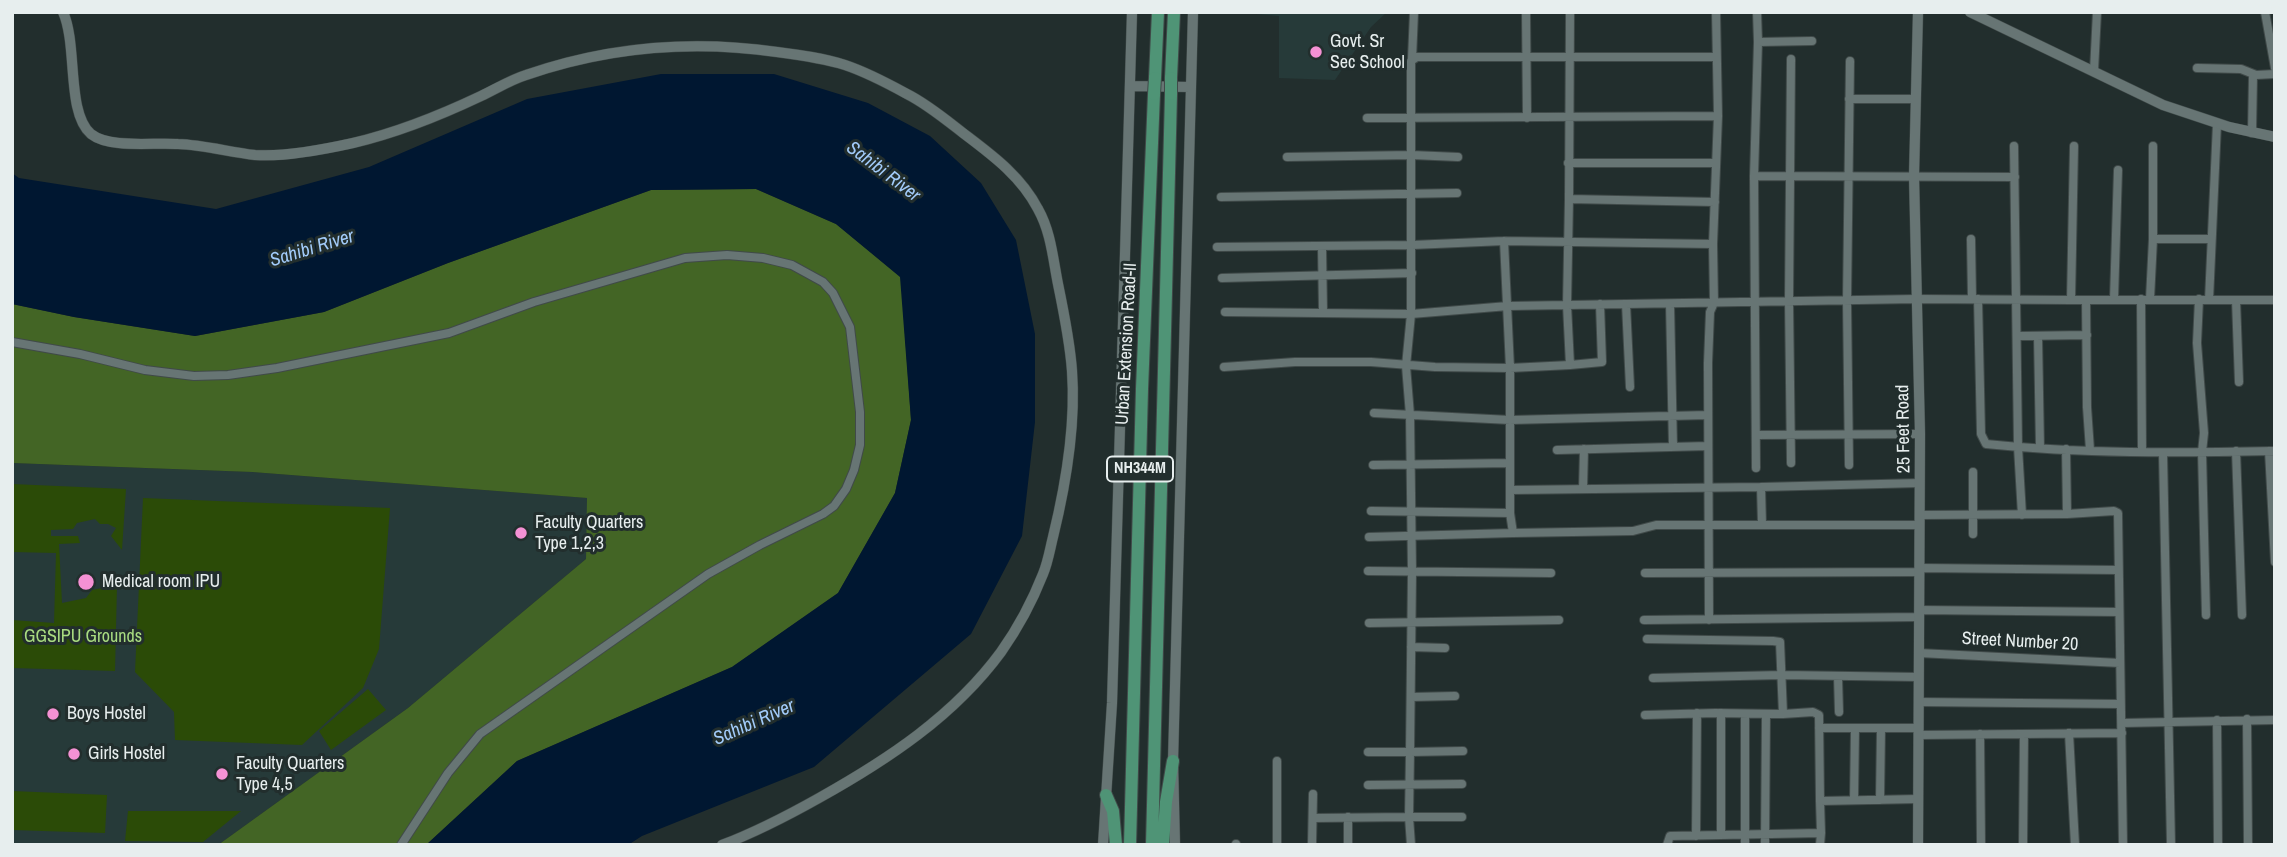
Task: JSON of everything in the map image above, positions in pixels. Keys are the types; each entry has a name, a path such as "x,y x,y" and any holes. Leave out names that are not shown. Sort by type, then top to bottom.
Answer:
{"highway":[{"name":"Urban Extension Road-II","path":"1130,845 1142,389 1158,12"},
{"name":"Urban Extension Road-II","path":"1152,845 1174,12"},
{"path":"1163,845 1166,802 1173,761"},
{"path":"1106,795 1113,811 1116,845"}],"street":[{"path":"63,12 71,39 79,116 92,134 109,141 175,143 252,154 279,155 373,138 457,107 521,77 565,63 641,48 738,47 833,62 880,80 913,97 941,116 1006,167 1023,186 1048,231 1072,373 1069,449 1059,514 1045,570 1028,610 1000,653 972,685 933,723 891,756 760,830 722,845"},
{"path":"1102,845 1112,704 1132,12"},
{"path":"1175,845 1173,761 1193,12"},
{"path":"1410,845 1412,536 1410,415 1406,366 1412,273 1414,12"},
{"path":"1526,12 1527,118"},
{"path":"1570,12 1567,305 1570,365"},
{"path":"1709,620 1708,415 1710,312 1714,303 1713,244 1718,116 1716,12"},
{"path":"1756,468 1754,176 1757,12"},
{"name":"25 Feet Road","path":"1918,12 1914,176 1920,434 1918,845"},
{"path":"1970,12 2163,105 2217,124 2275,137"},
{"path":"2094,71 2097,12"},
{"path":"2265,12 2275,68"},
{"path":"1758,42 1812,41"},
{"path":"1412,60 1417,57 1716,57"},
{"path":"1791,59 1791,463"},
{"path":"1849,466 1847,301 1850,61"},
{"path":"2197,68 2241,69 2253,75 2275,74"},
{"path":"2252,132 2253,75"},
{"path":"1130,86 1190,87"},
{"path":"1849,99 1916,99"},
{"path":"1367,118 1718,116"},
{"path":"2209,300 2217,124"},
{"path":"2142,452 2146,299 2153,239 2153,145"},
{"path":"2014,146 2018,447 2022,515"},
{"path":"2071,300 2074,146"},
{"path":"1287,157 1458,157"},
{"path":"1569,163 1716,163"},
{"path":"2114,299 2118,170"},
{"path":"1754,176 2015,177"},
{"path":"1221,197 1457,193"},
{"path":"1569,199 1715,202"},
{"path":"1971,239 1981,434 1986,444 2162,453 2272,451 2275,562"},
{"path":"2153,239 2211,239"},
{"path":"1217,247 1412,246 1504,241 1713,244"},
{"path":"1504,241 1510,368 1510,513 1513,533"},
{"path":"1322,247 1323,313"},
{"path":"12,342 80,354 145,370 194,376 228,375 277,368 449,332 534,302 685,258 727,255 764,257 792,265 822,282 834,293 850,327 860,412 860,445 846,489 834,506 708,574 480,734 448,773 401,845"},
{"path":"1222,278 1412,273"},
{"path":"1225,312 1411,313 1508,306 1916,299 2275,300"},
{"path":"2199,299 2197,343 2204,433 2202,452 2206,615"},
{"path":"2086,300 2090,450"},
{"path":"2236,300 2239,382"},
{"path":"1224,367 1295,362 1371,362 1406,366 1510,368 1602,362 1600,304"},
{"path":"1626,304 1630,387"},
{"path":"1670,304 1673,447"},
{"path":"2018,336 2087,335"},
{"path":"2038,336 2040,448"},
{"path":"1374,413 1510,419 1708,415"},
{"path":"1756,435 1920,434"},
{"path":"1557,450 1708,446"},
{"path":"1583,489 1584,449"},
{"path":"2066,449 2067,514"},
{"path":"2236,452 2242,615"},
{"path":"2162,453 2171,845"},
{"path":"1373,465 1510,463"},
{"path":"1973,472 1973,534"},
{"path":"1510,489 1709,488 1920,482"},
{"path":"1761,487 1762,525"},
{"path":"1371,511 1510,513"},
{"path":"1369,537 1633,531 1656,524 1762,525 2114,511 2118,513 2123,845"},
{"path":"1645,573 2118,570"},
{"path":"1368,572 1552,573"},
{"path":"1644,620 2119,612"},
{"path":"1369,624 1559,620"},
{"path":"1647,639 1777,641 1780,645 1783,714"},
{"path":"1411,647 1445,648"},
{"name":"Street Number 20","path":"1919,653 2120,663"},
{"path":"1838,677 1839,712"},
{"path":"1653,678 1919,677"},
{"path":"1410,697 1455,696"},
{"path":"1919,702 2120,704"},
{"path":"1695,839 1697,713"},
{"path":"1718,838 1721,713"},
{"path":"1645,715 1817,713 1820,845"},
{"path":"1745,714 1745,845"},
{"path":"1765,845 1766,714"},
{"path":"2247,719 2248,845"},
{"path":"2217,720 2218,845"},
{"path":"2122,723 2275,720"},
{"path":"1819,728 1881,728 1980,734 2122,733"},
{"path":"1854,800 1855,728"},
{"path":"1880,800 1881,728"},
{"path":"2069,733 2075,845"},
{"path":"1980,734 1981,845"},
{"path":"2024,734 2024,845"},
{"path":"1368,752 1463,751"},
{"path":"1277,761 1277,845"},
{"path":"1368,785 1462,784"},
{"path":"1312,845 1313,794"},
{"path":"1820,801 1918,799"},
{"path":"1348,817 1348,845"},
{"path":"1314,818 1462,817"},
{"path":"1796,833 1796,845"},
{"path":"1667,845 1670,836 1695,839 1745,834 1821,833"}],"shaded area":[{"name":"Govt. Sr Sec School","path":"1234,12 1387,12 1371,27 1335,80 1279,78 1279,16"},
{"path":"12,463 252,472 588,498 586,559 408,708 218,845 12,845"}],"green space":[{"path":"756,189 836,224 901,277 911,420 895,493 838,593 732,667 517,761 426,845 218,845 408,708 586,559 587,498 252,472 12,463 12,304 74,317 195,336 324,312 448,263 651,190"},
{"name":"GGSIPU Grounds","path":"12,484 126,489 122,550 111,536 116,528 100,524 95,519 77,523 73,529 51,530 51,536 78,536 80,543 59,544 62,603 86,598 92,590 117,585 115,671 12,668 12,620 54,623 56,553 12,552"},
{"path":"143,498 390,508 379,649 363,688 302,745 175,740 174,712 135,672"},
{"path":"368,689 386,710 331,750 319,731"},
{"path":"12,791 107,795 105,833 12,830"},
{"path":"128,811 241,811 203,842 125,841"}],"water":[{"name":"Sahibi River","path":"661,74 774,74 868,103 930,136 981,183 1016,240 1035,334 1035,422 1022,536 971,634 814,767 642,836 628,845 426,845 517,761 732,667 838,593 895,493 911,420 900,277 836,224 756,189 651,190 448,263 324,312 195,336 74,317 12,304 12,173 19,178 216,209 369,167 527,99"}],"place":[{"name":"Govt. Sr Sec School","path":"1316,52"},
{"name":"Faculty Quarters Type 1,2,3","path":"521,533"},
{"name":"Medical room IPU","path":"86,582"},
{"name":"Boys Hostel","path":"53,714"},
{"name":"Girls Hostel","path":"74,754"},
{"name":"Faculty Quarters Type 4,5","path":"222,774"}]}
